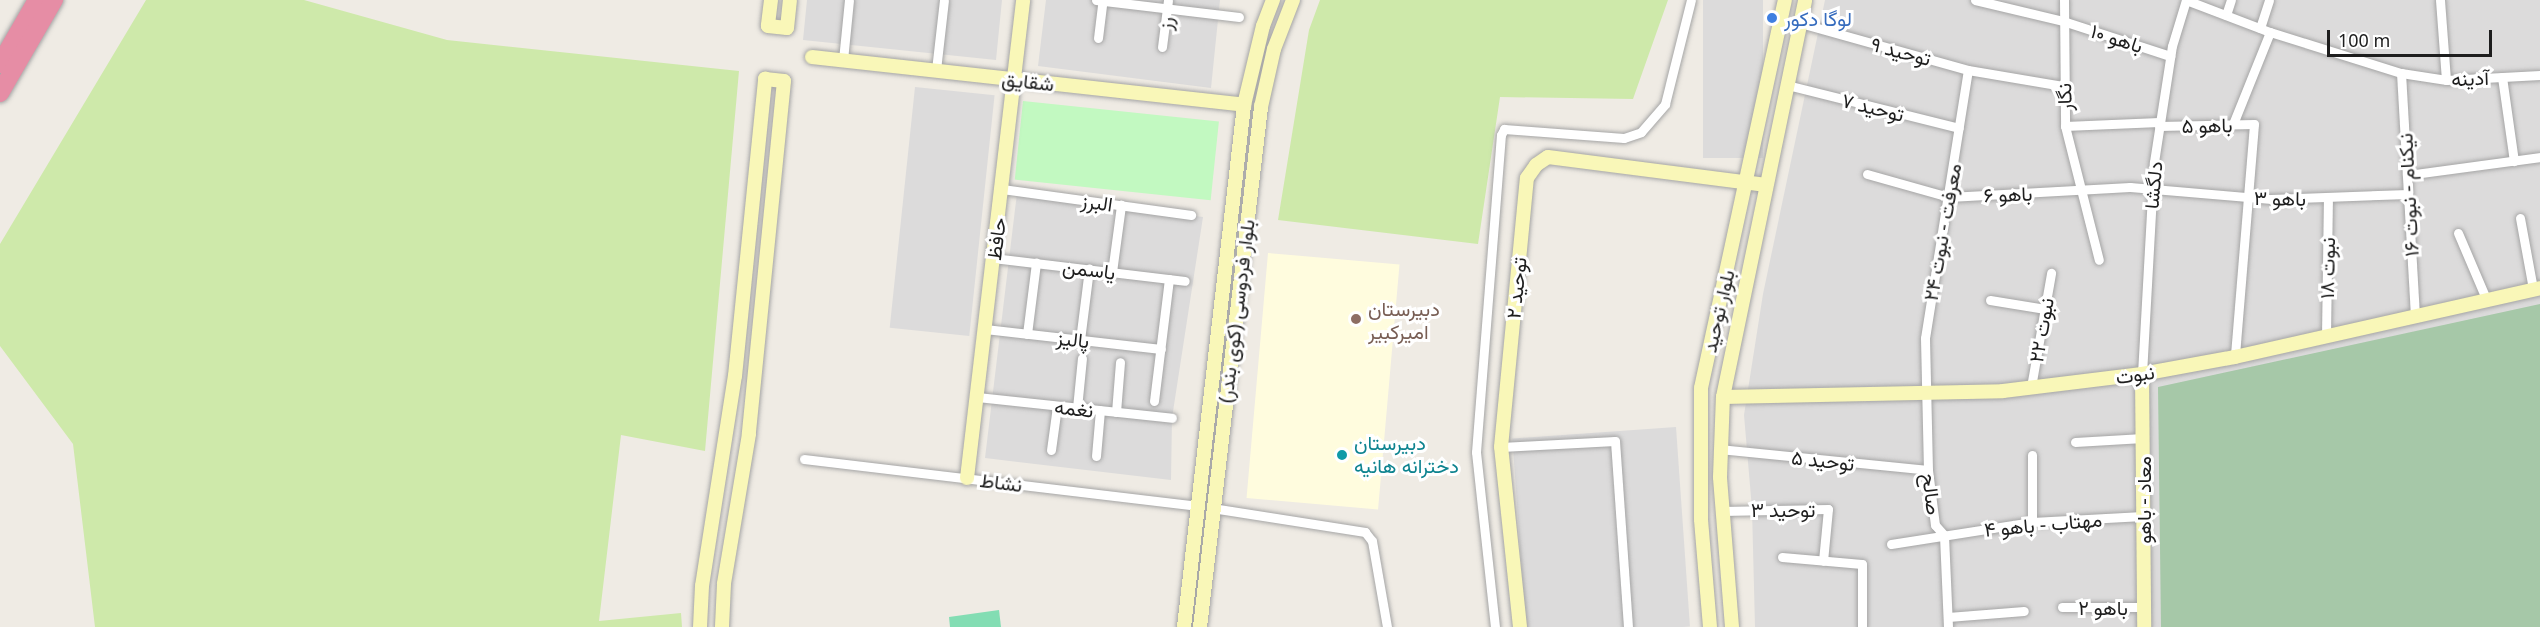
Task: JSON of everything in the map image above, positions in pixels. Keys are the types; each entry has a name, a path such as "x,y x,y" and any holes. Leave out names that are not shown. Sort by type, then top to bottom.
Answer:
{"highway":[{"path":"0,64 37,0"},
{"path":"0,93 54,0"}],"street":[{"path":"771,0 768,26 787,28 790,0"},
{"path":"843,60 849,0"},
{"path":"936,70 944,0"},
{"name":"حافظ","path":"967,478 1023,0"},
{"path":"1096,0 1168,4 1239,17"},
{"path":"1098,38 1103,0"},
{"name":"بلوار فردوسی (کوی بندر)","path":"1200,627 1205,507 1220,309 1244,105 1263,26 1273,0"},
{"name":"بلوار فردوسی (کوی بندر)","path":"1184,627 1236,312 1261,107 1274,49 1293,0"},
{"path":"1495,627 1476,452 1501,135 1504,129 1624,138 1641,132 1665,104 1691,0"},
{"name":"بلوار توحید","path":"1710,627 1701,519 1701,388 1785,0"},
{"name":"بلوار توحید","path":"1732,627 1721,511 1719,448 1723,397 1805,0"},
{"name":"باهو ۱۰","path":"1975,0 2063,21 2170,56"},
{"name":"نگار","path":"2064,0 2065,126 2072,160 2084,191 2099,260"},
{"name":"آدینه","path":"2186,0 2265,30 2401,73 2446,80 2540,75"},
{"name":"دلگشا","path":"2142,374 2152,188 2159,124 2170,56 2186,0"},
{"path":"2226,15 2230,0"},
{"path":"2233,124 2265,30 2270,0"},
{"path":"2440,0 2446,80"},
{"name":"رز","path":"1162,46 1168,4"},
{"name":"توحید ۹","path":"1800,23 1968,70 2063,86"},
{"name":"شقایق","path":"812,57 1244,105"},
{"name":"معرفت - نبوت ۲۴","path":"1924,394 1925,338 1933,268 1950,197 1968,70"},
{"name":"نیکنام - نبوت ۱۶","path":"2401,73 2415,318"},
{"path":"2502,77 2514,161"},
{"path":"700,627 702,586 735,376 765,79 784,81 750,434 724,584 722,627"},
{"name":"توحید ۷","path":"1787,85 1959,128"},
{"path":"1244,105 1261,107"},
{"name":"باهو ۵","path":"2065,126 2254,124 2248,198"},
{"name":"توحید ۲","path":"1520,627 1501,447 1527,178 1536,165 1548,157 1561,157 1766,185"},
{"path":"2407,175 2540,157"},
{"name":"باهو ۶","path":"1866,174 1950,197 2152,188"},
{"name":"باهو ۳","path":"2152,188 2248,198 2408,195"},
{"name":"البرز","path":"1002,189 1191,215"},
{"path":"2235,357 2248,198"},
{"name":"نبوت ۱۸","path":"2326,337 2328,198"},
{"path":"1112,272 1121,205"},
{"path":"2520,218 2536,289"},
{"path":"2458,233 2487,300"},
{"path":"748,250 766,254"},
{"name":"یاسمن","path":"993,258 1185,281"},
{"path":"1027,334 1036,263"},
{"path":"1080,340 1089,269"},
{"name":"نبوت ۲۲","path":"2031,387 2051,273"},
{"path":"1154,401 1169,279"},
{"name":"نبوت","path":"1723,397 1924,394 2031,387 2142,374 2235,357 2536,289"},
{"path":"1990,300 2045,309"},
{"path":"1220,309 1236,312"},
{"name":"پالیز","path":"985,328 1161,349"},
{"path":"1077,408 1082,358"},
{"path":"1116,412 1120,362"},
{"name":"معاد - باهو","path":"2142,374 2144,627"},
{"name":"صالح","path":"1924,394 1928,470 1935,525 1944,535 1948,627"},
{"name":"نغمه","path":"977,397 1172,418"},
{"path":"1051,450 1058,406"},
{"path":"1096,456 1100,410"},
{"path":"2075,442 2143,438"},
{"path":"1501,447 1615,441 1628,627"},
{"name":"توحید ۵","path":"1719,448 1928,470"},
{"path":"2032,455 2032,522"},
{"name":"نشاط","path":"804,459 1205,507 1365,532 1372,541 1387,627"},
{"name":"توحید ۳","path":"1721,511 1828,509 1823,561"},
{"name":"مهتاب - باهو ۴","path":"1891,544 2032,522 2143,516"},
{"path":"1782,558 1862,564 1862,627"},
{"name":"باهو ۲","path":"2062,607 2144,608"},
{"path":"1948,616 2024,611"}],"shaded area":[{"path":"807,0 1002,0 996,60 803,40"},
{"path":"1046,0 1220,0 1211,88 1038,66"},
{"path":"1703,0 1763,0 1763,158 1703,158"},
{"path":"1825,0 2540,0 2540,627 1755,627 1752,509 1744,415 1763,294"},
{"path":"915,87 995,95 969,336 890,328"},
{"path":"1017,193 1203,217 1172,418 1171,480 985,458"},
{"path":"1268,253 1399,265 1378,510 1247,498"},
{"path":"1676,427 1690,627 1526,627 1512,438"}],"green space":[{"path":"146,0 304,0 447,40 739,71 705,451 621,435 599,621 681,613 682,627 95,627 73,444 0,346 0,244"},
{"path":"1320,0 1668,0 1633,99 1500,97 1478,244 1278,220 1309,30"},
{"path":"1023,101 1219,122 1211,200 1015,180"},
{"path":"2540,304 2540,627 2161,627 2158,387"},
{"path":"999,610 1001,627 950,627 949,617"}],"place":[{"name":"لوگا دکور","path":"1772,18"},
{"name":"دبیرستان امیرکبیر","path":"1356,319"},
{"name":"دبیرستان دخترانه هانیه","path":"1342,455"}]}
